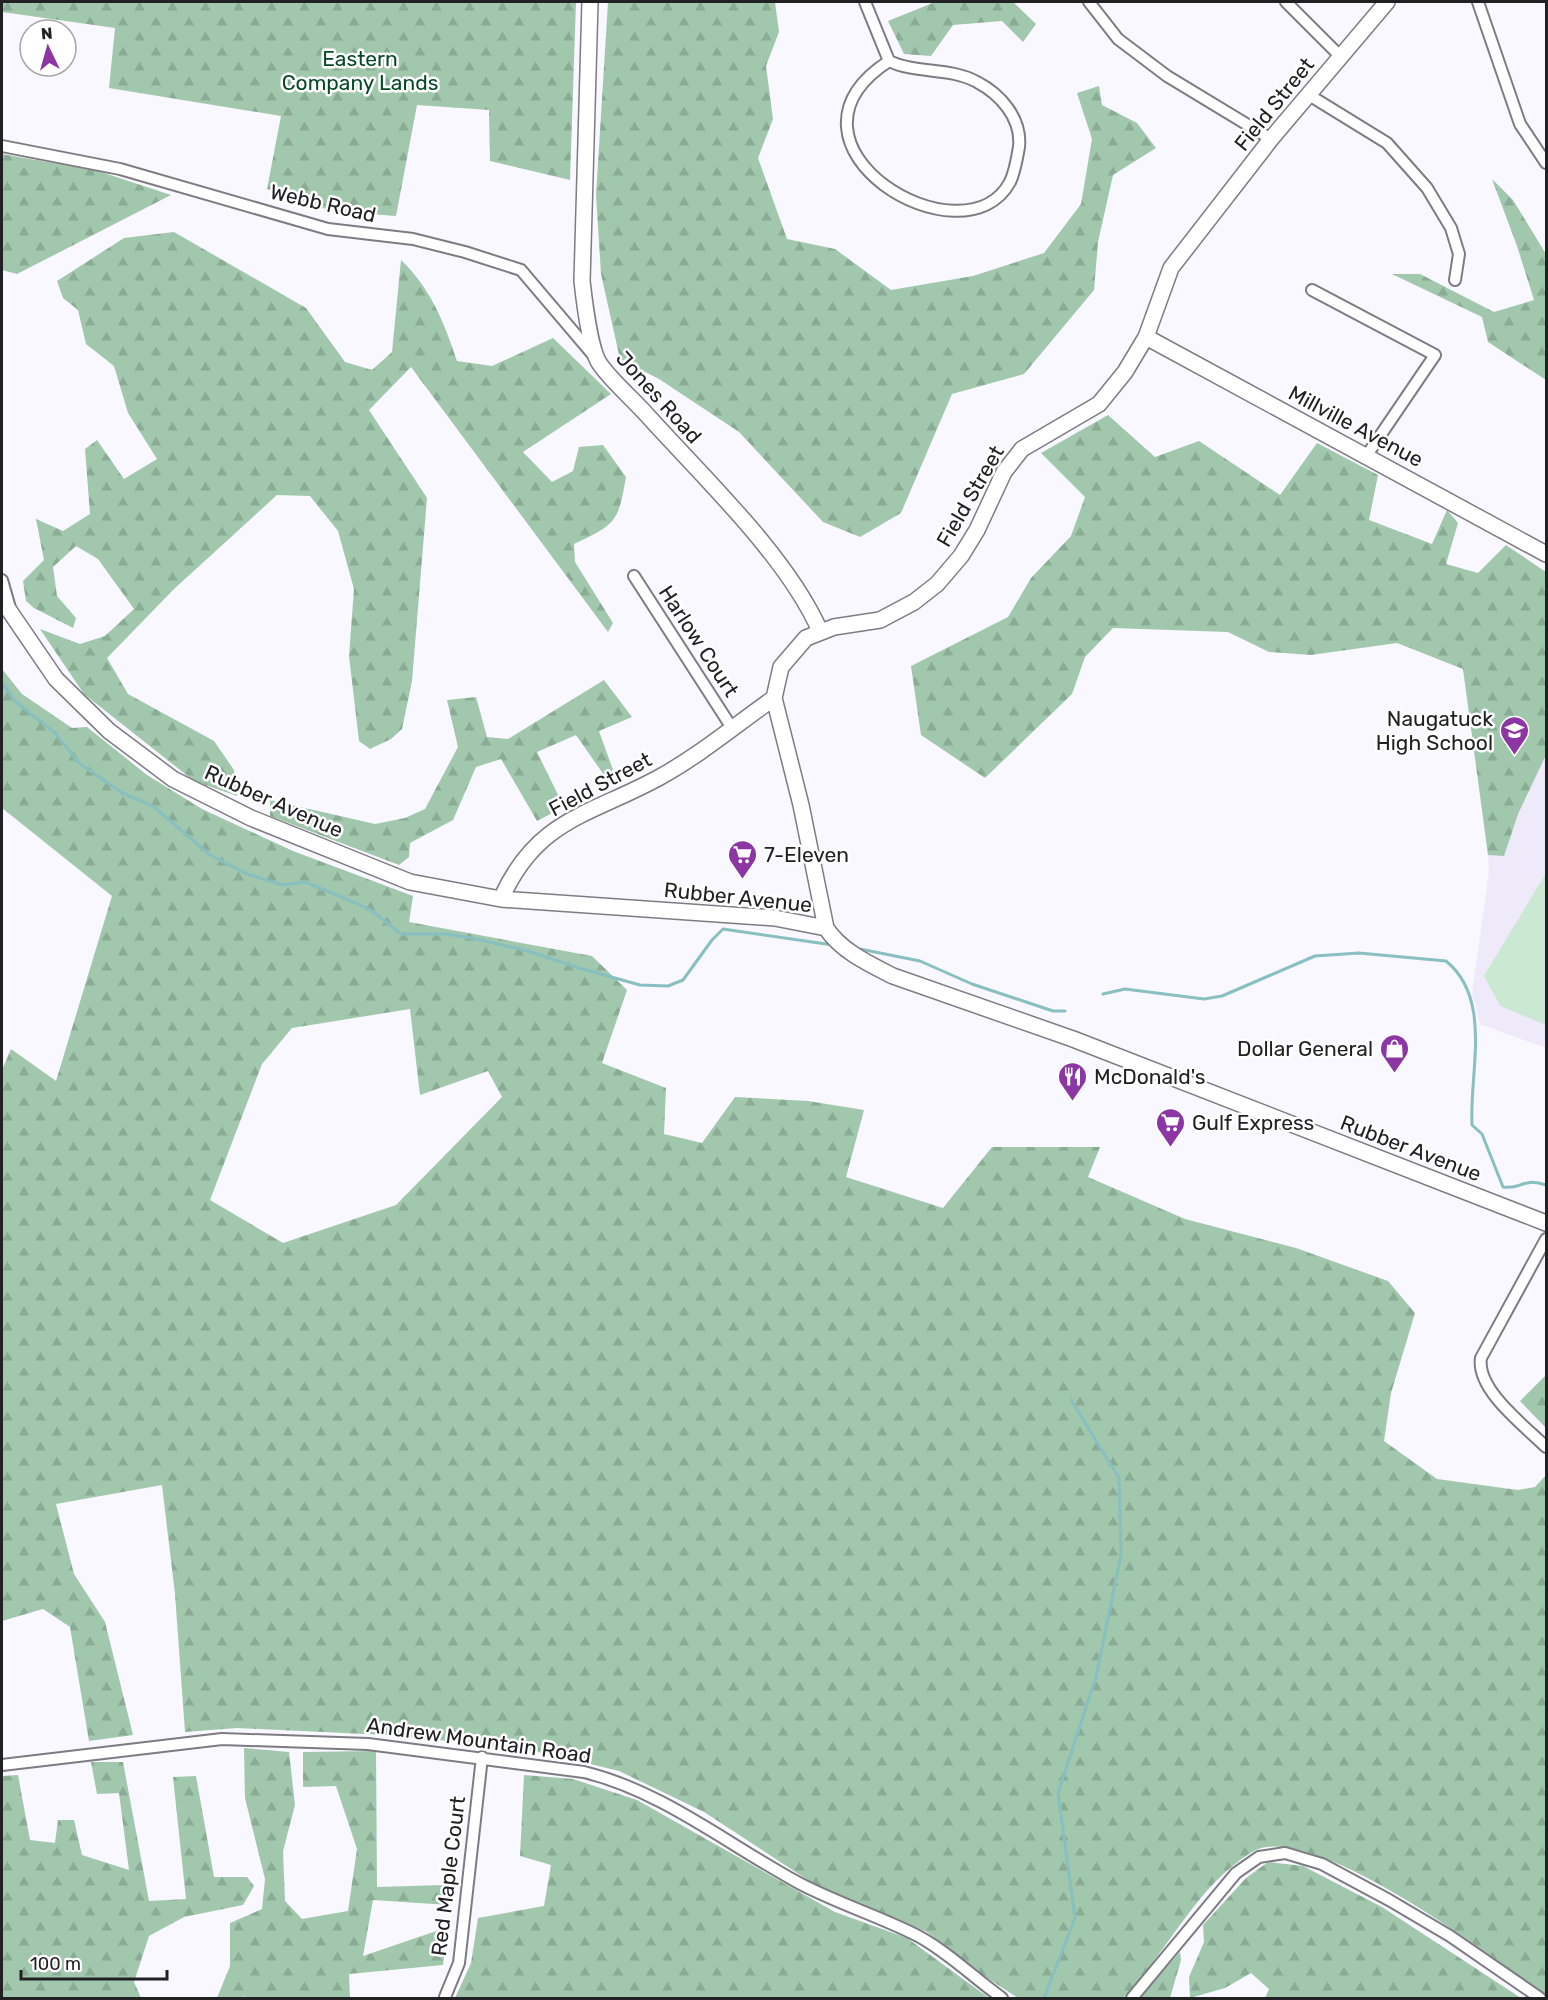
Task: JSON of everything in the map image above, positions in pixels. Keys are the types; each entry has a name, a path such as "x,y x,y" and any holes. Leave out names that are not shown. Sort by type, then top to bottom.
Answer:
{"street":[{"name":"Jones Road","path":"590,2 582,281 598,361 778,563 803,596 820,631"},
{"path":"865,2 889,61 900,66 975,80 995,93 1009,108 1016,124 1019,143 1016,163 1010,182 989,202 972,210 953,212 927,207 880,182 862,166 852,150 846,130 848,109 855,90 869,73 889,61"},
{"path":"1089,2 1118,39 1167,76 1271,139"},
{"path":"1286,2 1340,57"},
{"name":"Field Street","path":"501,899 520,861 533,847 570,818 661,777 774,698 781,667 788,656 806,638 820,631 879,621 914,602 937,584 961,556 977,530 1004,472 1022,449 1100,404 1125,372 1146,337 1170,268 1271,139 1387,2"},
{"path":"1478,2 1520,124 1546,163"},
{"path":"1309,95 1387,143 1415,173 1451,228 1460,254 1455,280"},
{"name":"Webb Road","path":"2,146 120,169 328,229 413,239 465,252 521,270 598,361"},
{"path":"1312,290 1435,355 1366,455"},
{"name":"Millville Avenue","path":"1146,337 1546,554"},
{"name":"Harlow Court","path":"634,576 732,728"},
{"path":"2,580 6,606"},
{"name":"Rubber Avenue","path":"6,606 56,679 109,731 173,779 251,818 410,882 501,899 797,920 828,931 852,953 893,976 1073,1039 1546,1223"},
{"path":"774,698 801,805 828,931"},
{"path":"1546,1239 1481,1358 1479,1370 1491,1392 1546,1447"},
{"name":"Andrew Mountain Road","path":"2,1765 222,1739 368,1743 584,1772 633,1788 695,1821 797,1882 927,1942 1002,1998"},
{"name":"Red Maple Court","path":"445,1997 459,1963 482,1757"},
{"path":"1132,1998 1236,1873 1259,1857 1285,1853 1322,1863 1389,1900 1450,1936 1540,1998"}],"shaded area":[{"name":"Naugatuck High School","path":"1546,588 1546,1048 1480,1024 1472,993 1489,872 1474,655"}],"green space":[{"name":"Eastern Company Lands","path":"2,2 576,2 570,180 490,161 489,110 417,105 396,216 332,211 267,189 281,116 109,88 115,28 78,23 78,18 44,18 2,12"},
{"path":"608,2 775,2 779,32 766,66 773,119 758,158 787,239 835,249 891,290 973,276 1044,253 1081,204 1092,139 1077,93 1099,86 1102,105 1137,123 1156,148 1113,175 1098,242 1094,290 1024,374 952,394 901,513 860,537 823,522 739,432 659,379 620,359 601,274 596,195"},
{"path":"935,2 1013,2 1036,24 1023,42 1002,21 953,25 931,56 904,54 888,21"},
{"path":"2,154 98,171 171,195 17,274 2,270"},
{"path":"1492,179 1513,200 1546,254 1546,380 1488,342 1482,317 1392,274 1420,274 1494,312 1534,300"},
{"path":"174,232 306,308 345,362 372,370 392,352 401,260 428,294 447,333 457,361 492,366 553,338 611,394 523,452 552,482 573,471 579,447 603,445 626,477 620,504 613,520 599,532 574,544 575,562 613,623 608,632 411,367 369,410 427,498 412,681 402,729 391,739 370,749 359,741 349,656 354,589 338,531 310,496 277,495 174,589 107,658 128,694 214,741 234,770 237,796 194,781 84,694 40,629 80,644 105,636 134,609 98,559 76,546 53,567 57,596 76,618 73,628 34,608 26,601 23,581 44,560 36,519 63,531 90,514 85,449 97,440 124,479 157,459 128,413 114,366 86,344 78,310 63,298 57,281 124,238"},
{"path":"1108,415 1155,457 1199,441 1280,495 1317,443 1378,475 1369,520 1432,544 1447,510 1458,523 1446,564 1478,573 1506,545 1546,572 1546,755 1518,814 1504,856 1488,855 1463,669 1397,643 1311,655 1269,652 1228,632 1113,628 1085,657 1072,694 985,778 921,735 911,666 1008,617 1031,578 1071,536 1085,497 1041,453"},
{"path":"2,669 22,694 72,728 87,727 147,775 202,809 293,851 413,896 409,922 592,956 627,990 602,1063 666,1088 664,1134 702,1143 735,1097 808,1101 864,1110 846,1177 943,1208 992,1147 1100,1147 1088,1177 1185,1219 1296,1248 1388,1281 1415,1313 1391,1393 1384,1441 1437,1479 1518,1490 1535,1487 1546,1475 1546,1995 1402,1897 1357,1873 1315,1855 1279,1847 1252,1852 1214,1883 1123,1998 1018,1998 978,1972 927,1932 817,1886 704,1812 619,1771 545,1753 407,1736 237,1728 185,1732 175,1594 162,1485 56,1504 74,1574 105,1622 133,1735 89,1741 70,1627 43,1609 2,1621 2,1070 11,1049 56,1081 112,896 2,808","holes":["410,1009 420,1095 488,1071 502,1097 396,1205 283,1243 210,1200 262,1064 292,1028"]},
{"path":"604,680 632,717 599,731 613,770 604,775 576,735 537,752 564,807 537,821 501,759 476,767 453,820 410,843 409,857 399,865 270,816 270,800 375,824 405,818 425,809 458,747 447,700 476,697 487,737 508,739"},
{"path":"1546,873 1546,1025 1500,1006 1484,976"},
{"path":"1546,1375 1546,1428 1520,1401"},
{"path":"244,1748 289,1752 295,1805 283,1851 285,1901 302,1919 348,1911 357,1849 336,1786 303,1787 303,1752 376,1751 377,1887 444,1885 449,1905 373,1900 363,1956 448,1927 443,1965 349,1974 350,1998 246,1998 243,1996 242,1998 217,1998 230,1966 230,1923 262,1909 265,1879 245,1798"},
{"path":"91,1762 123,1762 149,1901 186,1899 173,1777 196,1776 214,1877 247,1877 254,1886 243,1905 184,1917 149,1936 134,1982 141,1998 2,1998 2,1776 18,1775 30,1840 55,1843 58,1820 74,1820 82,1855 129,1870 119,1793 97,1794"},
{"path":"524,1775 573,1779 637,1800 835,1912 907,1938 989,1998 455,1998 471,1963 478,1918 544,1906 551,1865 520,1856"},
{"path":"1268,1862 1303,1866 1382,1907 1521,1998 1265,1998 1269,1989 1251,1973 1225,1988 1190,1998 1189,1977 1204,1942 1203,1925 1246,1878"},
{"path":"1180,1952 1181,1960 1170,1998 1139,1998"}],"waterway":[{"path":"2,683 16,702 55,733 79,763 122,793 153,806 210,855 247,874 282,885 305,882 344,898 371,910 401,934 446,934 472,938 528,951 640,985 668,986 683,980 712,940 723,929 833,945"},
{"path":"855,948 920,961 972,984 1053,1011 1065,1011"},
{"path":"1103,994 1125,989 1204,999 1222,996 1315,956 1359,953 1446,961 1460,977 1469,995 1474,1016 1476,1038 1472,1125 1482,1134 1503,1187 1514,1187 1532,1182 1546,1185"},
{"path":"1044,1998 1075,1918 1058,1793 1096,1677 1121,1555 1119,1478 1071,1400"}],"place":[{"name":"Naugatuck High School","path":"1514,756"},
{"name":"7-Eleven","path":"743,880"},
{"name":"Dollar General","path":"1394,1074"},
{"name":"McDonald's","path":"1073,1102"},
{"name":"Gulf Express","path":"1171,1148"}]}
